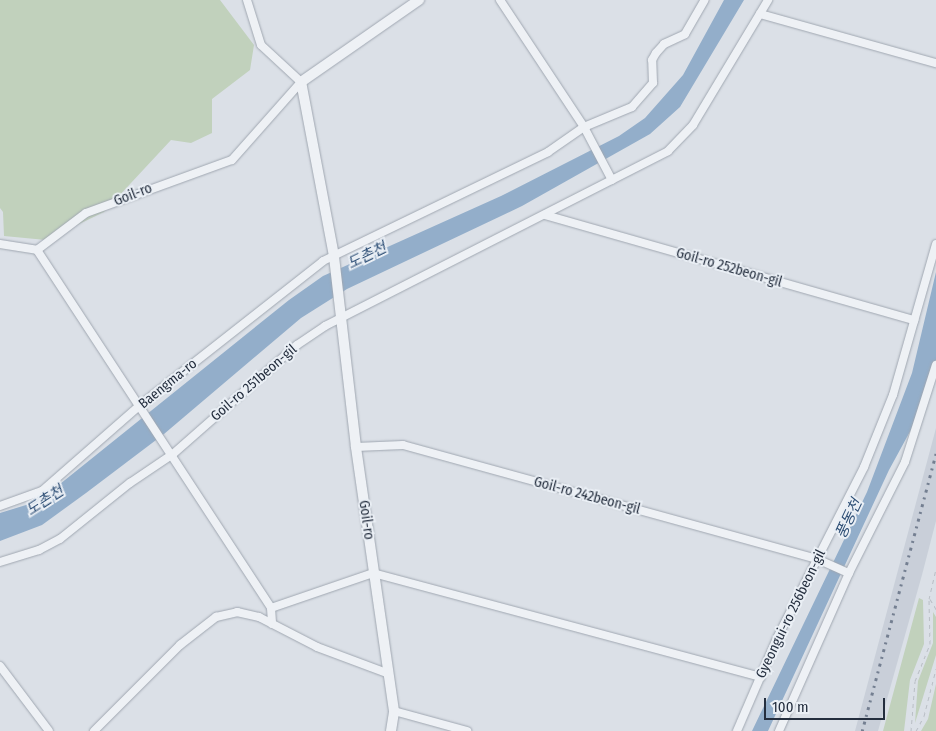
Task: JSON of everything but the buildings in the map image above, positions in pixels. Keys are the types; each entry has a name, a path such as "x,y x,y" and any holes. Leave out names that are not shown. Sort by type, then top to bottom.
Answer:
{"street":[{"path":"247,0 261,44 301,82 334,260"},
{"name":"Goil-ro","path":"36,250 86,213 232,160 301,82 419,0"},
{"path":"500,0 586,129 612,180"},
{"name":"Baengma-ro","path":"0,506 42,491 262,307 334,260 548,152 586,129 632,107 654,83 656,53 664,44 685,34 705,0"},
{"path":"340,320 368,302 545,215 668,151 680,141 768,0"},
{"path":"760,14 936,63"},
{"name":"Goil-ro 252beon-gil","path":"545,215 914,320"},
{"path":"0,244 36,250 140,408 173,454 271,608 272,624"},
{"name":"Gyeongui-ro 256beon-gil","path":"737,731 761,677 864,467 893,395 936,244"},
{"name":"Goil-ro","path":"334,260 356,447 387,673 394,711 390,731"},
{"name":"Goil-ro 251beon-gil","path":"0,562 60,539 130,483 173,454 297,346 340,320"},
{"path":"779,731 847,572 905,462 936,365"},
{"name":"Goil-ro 242beon-gil","path":"356,447 403,445 820,560 847,572"},
{"path":"271,608 373,573 761,677"},
{"path":"94,731 149,674 216,617 237,612 272,624 317,647 387,673"},
{"path":"0,666 49,731"},
{"path":"394,711 467,731"}],"path":[{"path":"911,731 915,681 930,644 929,599 936,569"},
{"path":"929,599 936,609"},
{"path":"916,731 924,716 936,669"}],"shaded area":[{"path":"936,428 936,521 922,575 878,731 855,731"}],"green space":[{"path":"0,0 220,0 254,45 250,70 212,99 212,133 191,143 171,140 104,212 46,240 4,236 3,212 0,208"},
{"path":"919,598 923,600 924,644 910,680 904,731 883,731"},
{"path":"933,612 936,617 936,655 915,723 918,681 933,643"},
{"path":"936,684 936,731 921,731 928,719"}],"water":[{"name":"도촌천","path":"724,0 744,0 680,107 650,134 522,206 347,289 301,318 164,434 42,525 0,541 0,513 26,505 60,484 289,300 323,276 501,196 619,136 645,118 683,75"},
{"path":"936,272 936,363 913,426 889,470 768,731 752,731 867,492 912,373"}],"railway":[{"path":"862,731 936,452"}],"water label":[{"name":"풍동천","path":"849,519"}]}
